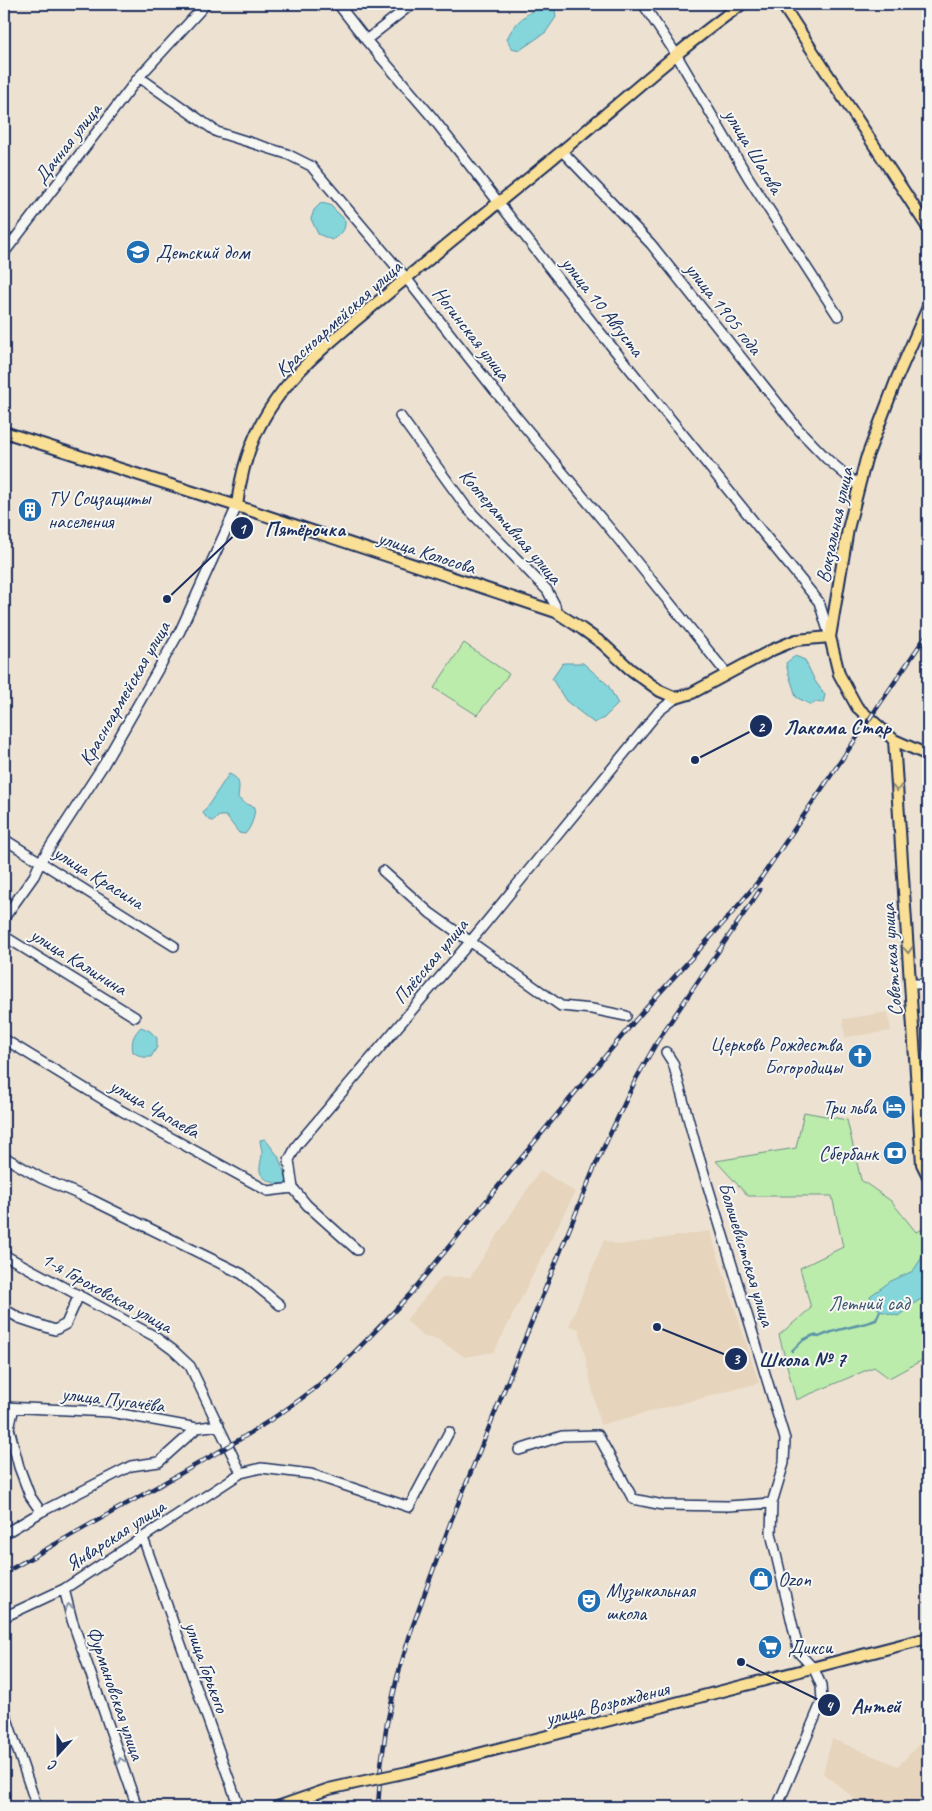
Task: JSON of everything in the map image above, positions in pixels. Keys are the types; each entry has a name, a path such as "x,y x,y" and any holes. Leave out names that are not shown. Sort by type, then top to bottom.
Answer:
{"main road":[{"name":"Красноармейская улица","path":"237,506 239,485 245,460 274,401 291,380 406,278 562,151 676,54 742,4"},
{"path":"782,4 928,228"},
{"name":"Вокзальная улица","path":"928,307 893,387 866,459 848,529 830,637 839,674 857,707 894,740 928,755"},
{"name":"улица Колосова","path":"4,432 237,506 556,612 603,644 630,669 660,691 676,698"},
{"path":"676,698 692,692 796,640 830,637"},
{"name":"Советская улица","path":"894,740 922,1164 928,1176"},
{"name":"улица Возрождения","path":"277,1807 329,1789 408,1772 814,1669 928,1638"}],"street":[{"name":"Дачная улица","path":"4,253 139,77 206,4"},
{"name":"улица 10 Августа","path":"338,4 432,118 595,326 819,602 830,637"},
{"path":"366,40 412,4"},
{"name":"улица Шагова","path":"643,4 676,54 748,177 838,316"},
{"name":"Ногинская улица","path":"139,77 217,132 287,154 311,166 406,278 495,391 615,535 727,674"},
{"name":"улица 1905 года","path":"562,151 651,244 799,430 827,459 859,486"},
{"name":"Кооперативная улица","path":"400,416 467,508 547,590 556,612"},
{"name":"Красноармейская улица","path":"4,918 34,876 41,861 104,764 180,631 237,506"},
{"name":"Плёсская улица","path":"358,1250 307,1205 294,1188 289,1160 297,1144 470,942 659,710 676,698"},
{"name":"улица Красина","path":"4,840 41,861 174,946"},
{"path":"383,871 430,913 560,1006 626,1016"},
{"name":"улица Калинина","path":"4,936 135,1017"},
{"path":"911,984 928,984"},
{"name":"улица Чапаева","path":"4,1039 122,1111 268,1191 294,1188"},
{"name":"Большевистская улица","path":"666,1052 673,1063 696,1147 785,1439 784,1463 772,1503 771,1533 799,1653 814,1669"},
{"path":"4,1157 41,1178 92,1200 242,1274 280,1305"},
{"name":"1-я Гороховская улица","path":"4,1255 154,1336 173,1350 190,1366 241,1474"},
{"path":"4,1309 19,1318 55,1330 66,1324 79,1295"},
{"name":"улица Пугачёва","path":"4,1407 110,1412 197,1428 219,1425"},
{"path":"14,1408 8,1428 30,1496 41,1512"},
{"path":"4,1534 41,1512 131,1466 159,1462 197,1428"},
{"path":"241,1474 261,1468 311,1474 409,1507 449,1432"},
{"path":"519,1450 562,1436 598,1435 633,1499 663,1505 728,1506 772,1503"},
{"name":"Январская улица","path":"4,1617 64,1589 241,1474"},
{"name":"улица Горького","path":"143,1538 239,1807"},
{"name":"Фурмановская улица","path":"64,1589 72,1620 137,1807"},
{"path":"777,1807 822,1701 821,1685 814,1669"},
{"path":"4,1710 37,1807"}],"shaded area":[{"path":"888,1012 891,1031 845,1037 843,1019"},
{"path":"540,1170 575,1192 494,1352 465,1357 437,1339 424,1337 406,1320 442,1277 470,1277"},
{"path":"710,1231 759,1383 600,1425 579,1329 569,1326 604,1240 619,1245"},
{"path":"928,1735 928,1807 858,1807 854,1798 823,1773 832,1739 898,1766"}],"green space":[{"path":"464,643 509,674 477,715 434,688"},
{"path":"922,987 928,987 928,1050 924,1050"},
{"name":"Летний сад","path":"804,1112 847,1120 861,1180 891,1201 916,1232 928,1227 928,1357 889,1378 874,1367 796,1400 779,1335 811,1308 800,1268 843,1247 832,1196 748,1196 716,1161 796,1148"}],"water":[{"path":"547,4 555,10 556,17 546,32 520,50 511,48 507,39 518,22 535,9"},
{"path":"321,203 330,205 345,220 345,227 342,232 332,240 318,234 311,219 314,210"},
{"path":"795,656 805,660 815,681 825,695 823,703 816,702 811,705 796,697 786,663"},
{"path":"563,663 583,663 608,685 618,704 604,718 594,723 566,701 552,679"},
{"path":"229,774 238,781 238,798 244,803 255,807 252,822 245,834 239,833 226,816 219,816 212,821 203,813"},
{"path":"141,1027 150,1031 157,1038 157,1047 151,1057 142,1057 133,1052 133,1038"},
{"path":"265,1139 278,1156 287,1180 285,1184 269,1181 260,1172 262,1152 260,1140"},
{"path":"923,1256 928,1256 928,1299 919,1300 898,1316 880,1311 870,1296 891,1281 913,1271"}],"waterway":[{"path":"792,1351 803,1340 814,1335 819,1337 876,1320 880,1311"}],"railway":[{"path":"4,1573 262,1426 314,1389 364,1343 411,1293 633,1023 761,878 928,633"},
{"path":"378,1807 387,1723 397,1678 412,1628 451,1521 595,1166 636,1079 658,1040 760,890"}],"place":[{"name":"Детский дом","path":"138,252"},
{"name":"ТУ Соцзащиты населения","path":"30,510"},
{"name":"Пятёрочка","path":"167,599"},
{"name":"Лакома Стар","path":"695,760"},
{"name":"Церковь Рождества Богородицы","path":"860,1056"},
{"name":"Три льва","path":"894,1107"},
{"name":"Сбербанк","path":"895,1153"},
{"name":"Школа № 7","path":"657,1327"},
{"name":"Ozon","path":"761,1579"},
{"name":"Музыкальная школа","path":"589,1601"},
{"name":"Дикси","path":"770,1647"},
{"name":"Антей","path":"741,1662"}]}
